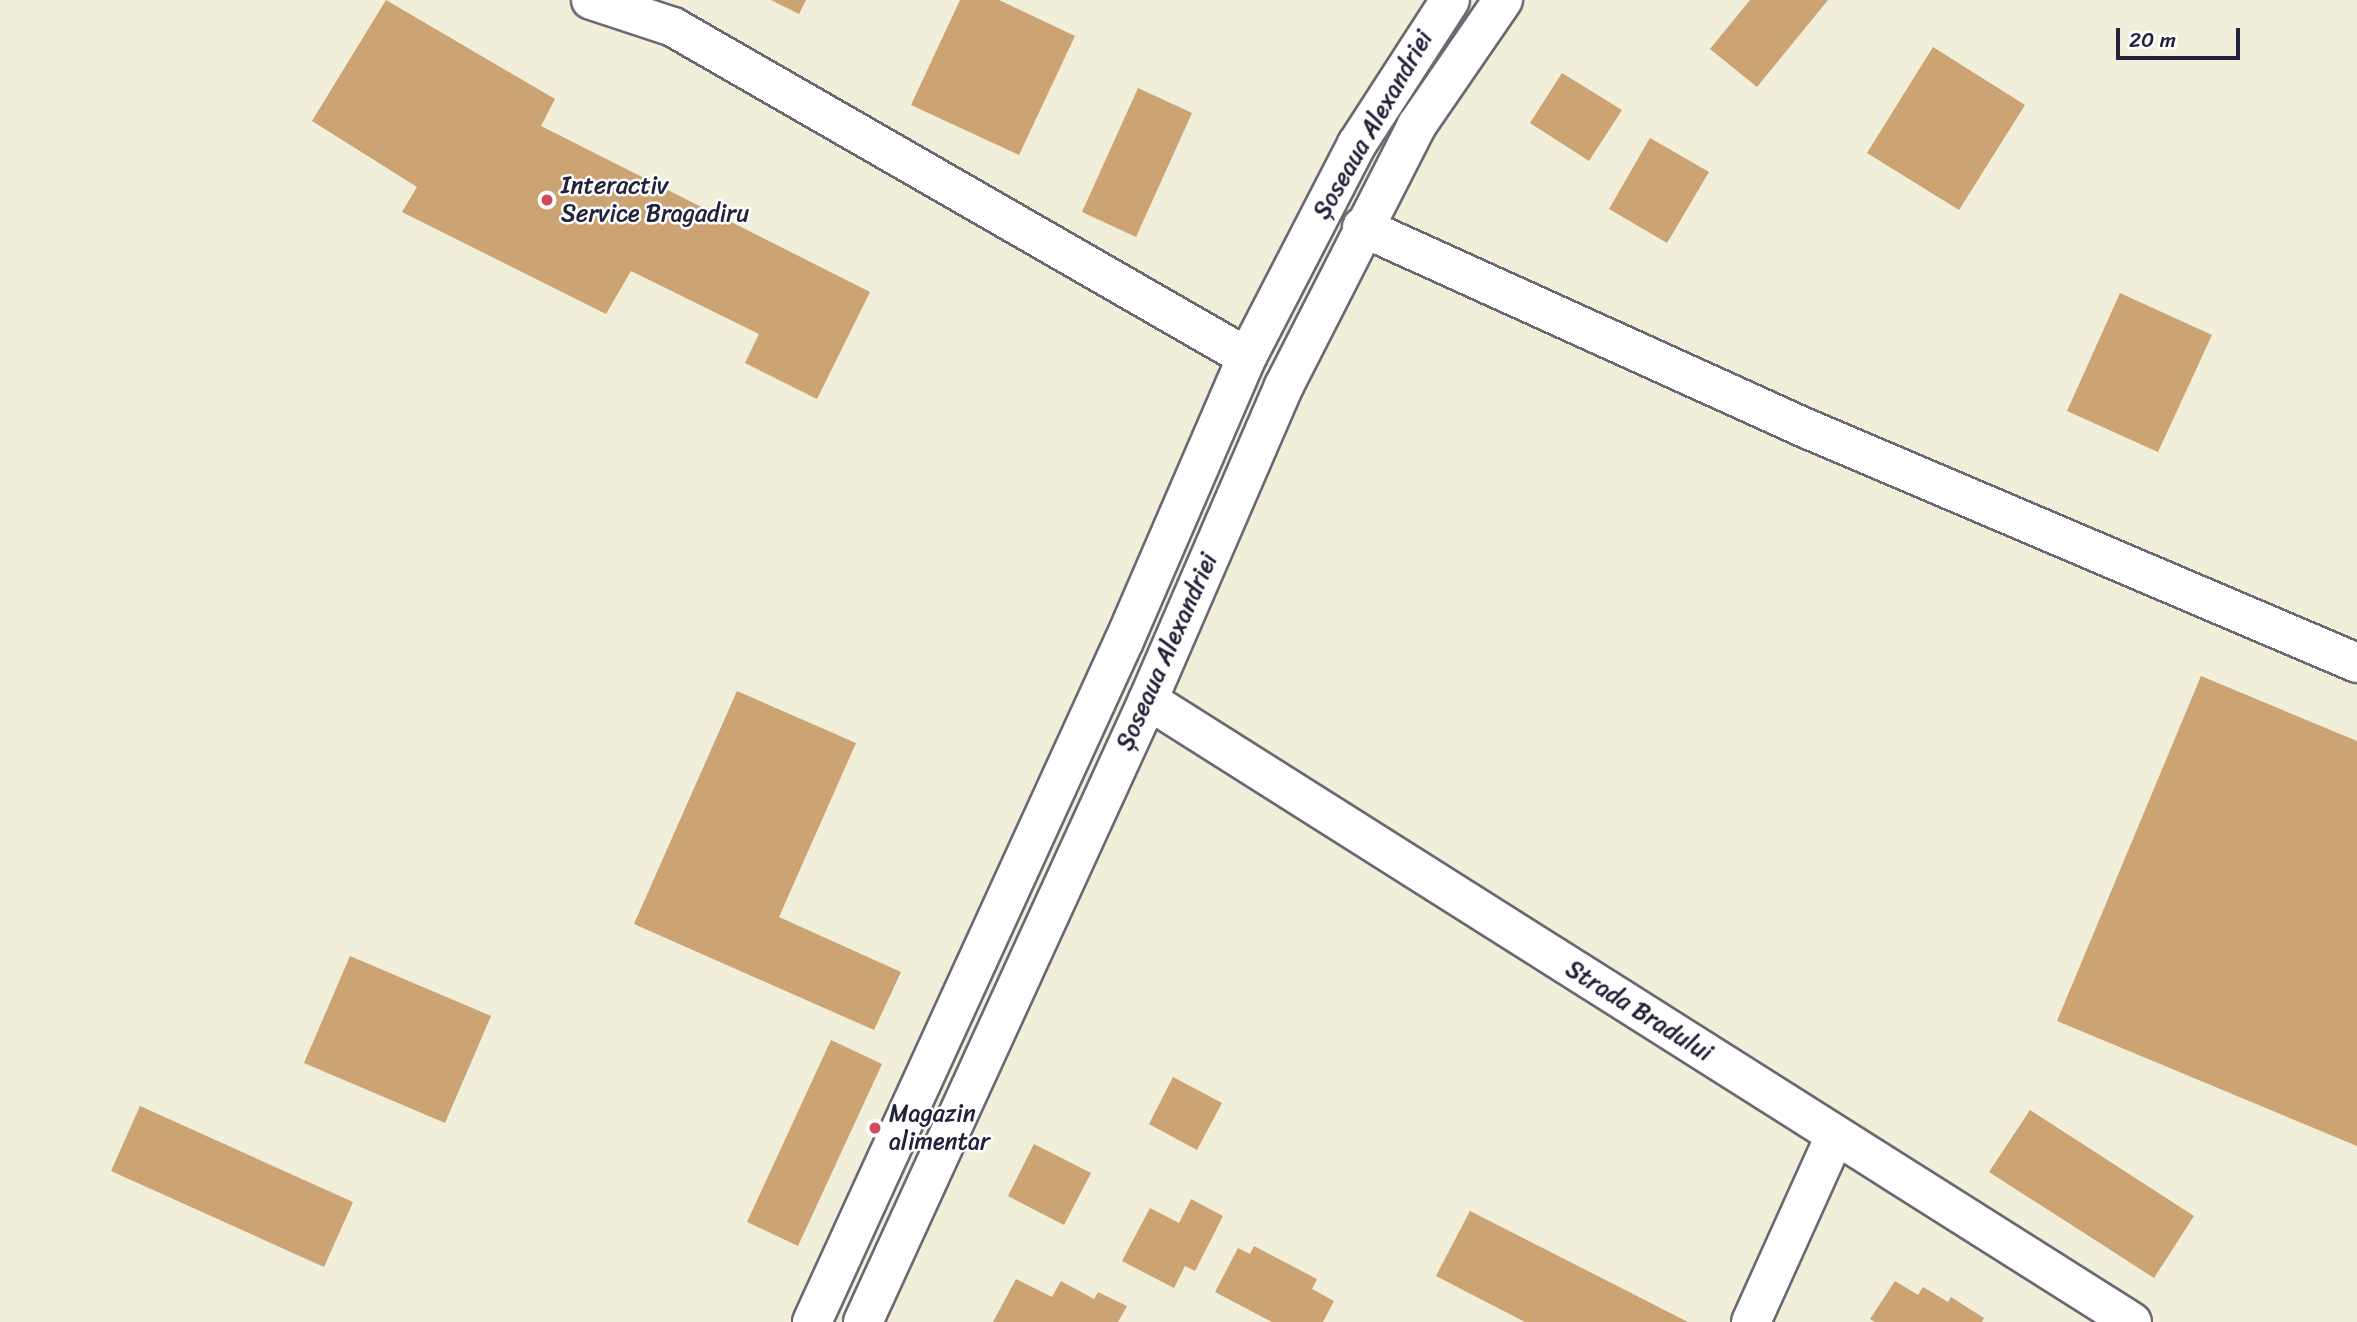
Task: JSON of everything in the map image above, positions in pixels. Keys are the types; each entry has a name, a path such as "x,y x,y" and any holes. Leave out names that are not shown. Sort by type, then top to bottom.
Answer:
{"main road":[{"path":"591,0 673,27"},
{"path":"631,0 673,27 1247,357"},
{"name":"Șoseaua Alexandriei","path":"812,1322 1124,641 1247,357 1357,144 1450,0"},
{"name":"Șoseaua Alexandriei","path":"863,1322 1148,700 1284,386 1362,227 1417,125 1503,0"},
{"path":"1362,227 1810,430 2357,663"},
{"name":"Strada Bradului","path":"1148,700 2132,1322"},
{"path":"1751,1322 1836,1136"}],"building":[{"name":"Interactiv Service Bragadiru","path":"386,0 555,99 541,126 870,292 817,399 745,363 759,334 631,271 606,314 402,212 417,187 312,121"},
{"path":"771,0 806,0 799,14"},
{"path":"960,0 999,0 1075,36 1019,155 911,105"},
{"path":"1750,0 1828,0 1757,87 1710,49"},
{"path":"1933,47 2025,105 1959,210 1867,153"},
{"path":"1562,73 1622,110 1589,161 1530,123"},
{"path":"1138,88 1192,113 1136,237 1082,212"},
{"path":"1650,138 1709,172 1667,243 1609,209"},
{"path":"2120,293 2212,335 2158,452 2067,411"},
{"path":"2201,676 2357,741 2357,1146 2057,1021"},
{"path":"737,691 856,743 779,917 901,972 874,1030 634,924"},
{"path":"350,956 491,1016 445,1123 304,1063"},
{"path":"831,1040 882,1064 798,1246 747,1222"},
{"path":"1173,1077 1222,1103 1197,1150 1149,1124"},
{"path":"140,1106 353,1202 324,1267 111,1171"},
{"path":"2030,1110 2194,1216 2154,1278 1989,1172"},
{"path":"1034,1144 1091,1173 1064,1225 1008,1196"},
{"path":"1191,1199 1223,1216 1195,1271 1185,1266 1174,1288 1122,1261 1150,1208 1179,1223"},
{"path":"1470,1211 1688,1322 1525,1322 1436,1276"},
{"path":"1254,1246 1317,1279 1312,1289 1334,1301 1323,1322 1272,1322 1215,1292 1238,1248 1250,1254"},
{"path":"1016,1279 1052,1297 1061,1281 1094,1299 1098,1292 1127,1306 1118,1322 993,1322"},
{"path":"1895,1281 1918,1295 1923,1287 1948,1302 1951,1297 1984,1318 1982,1322 1875,1322 1870,1319"}],"place":[{"name":"Interactiv Service Bragadiru","path":"547,200"},
{"name":"Magazin alimentar","path":"875,1128"}]}
